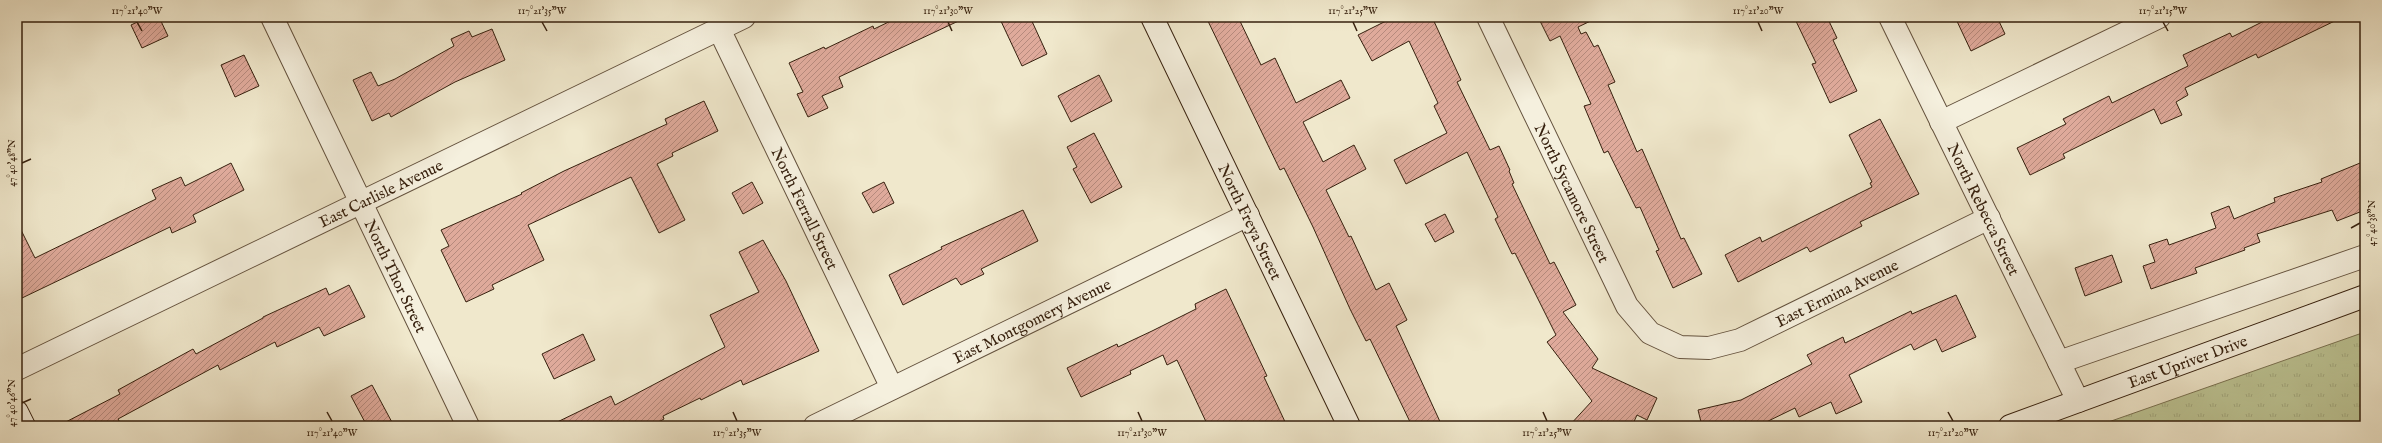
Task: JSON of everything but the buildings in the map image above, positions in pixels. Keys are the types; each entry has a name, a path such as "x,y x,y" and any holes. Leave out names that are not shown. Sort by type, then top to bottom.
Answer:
{"street":[{"name":"North Thor Street","path":"272,17 468,426"},
{"name":"East Carlisle Avenue","path":"17,369 744,17"},
{"name":"North Freya Street","path":"1152,17 1349,426"},
{"name":"North Sycamore Street","path":"1488,17 1627,306 1650,334 1680,347"},
{"name":"North Rebecca Street","path":"1890,17 2078,401"},
{"path":"1941,122 2159,17"},
{"name":"North Ferrall Street","path":"719,29 892,388"},
{"name":"East Montgomery Avenue","path":"815,426 1248,215"},
{"name":"East Ermina Avenue","path":"1680,347 1709,348 1740,340 1989,218"},
{"path":"2059,362 2365,256"},
{"name":"East Upriver Drive","path":"2010,426 2365,296"},
{"path":"17,412 24,426"}],"green space":[{"path":"2365,332 2365,426 2097,426"}]}
